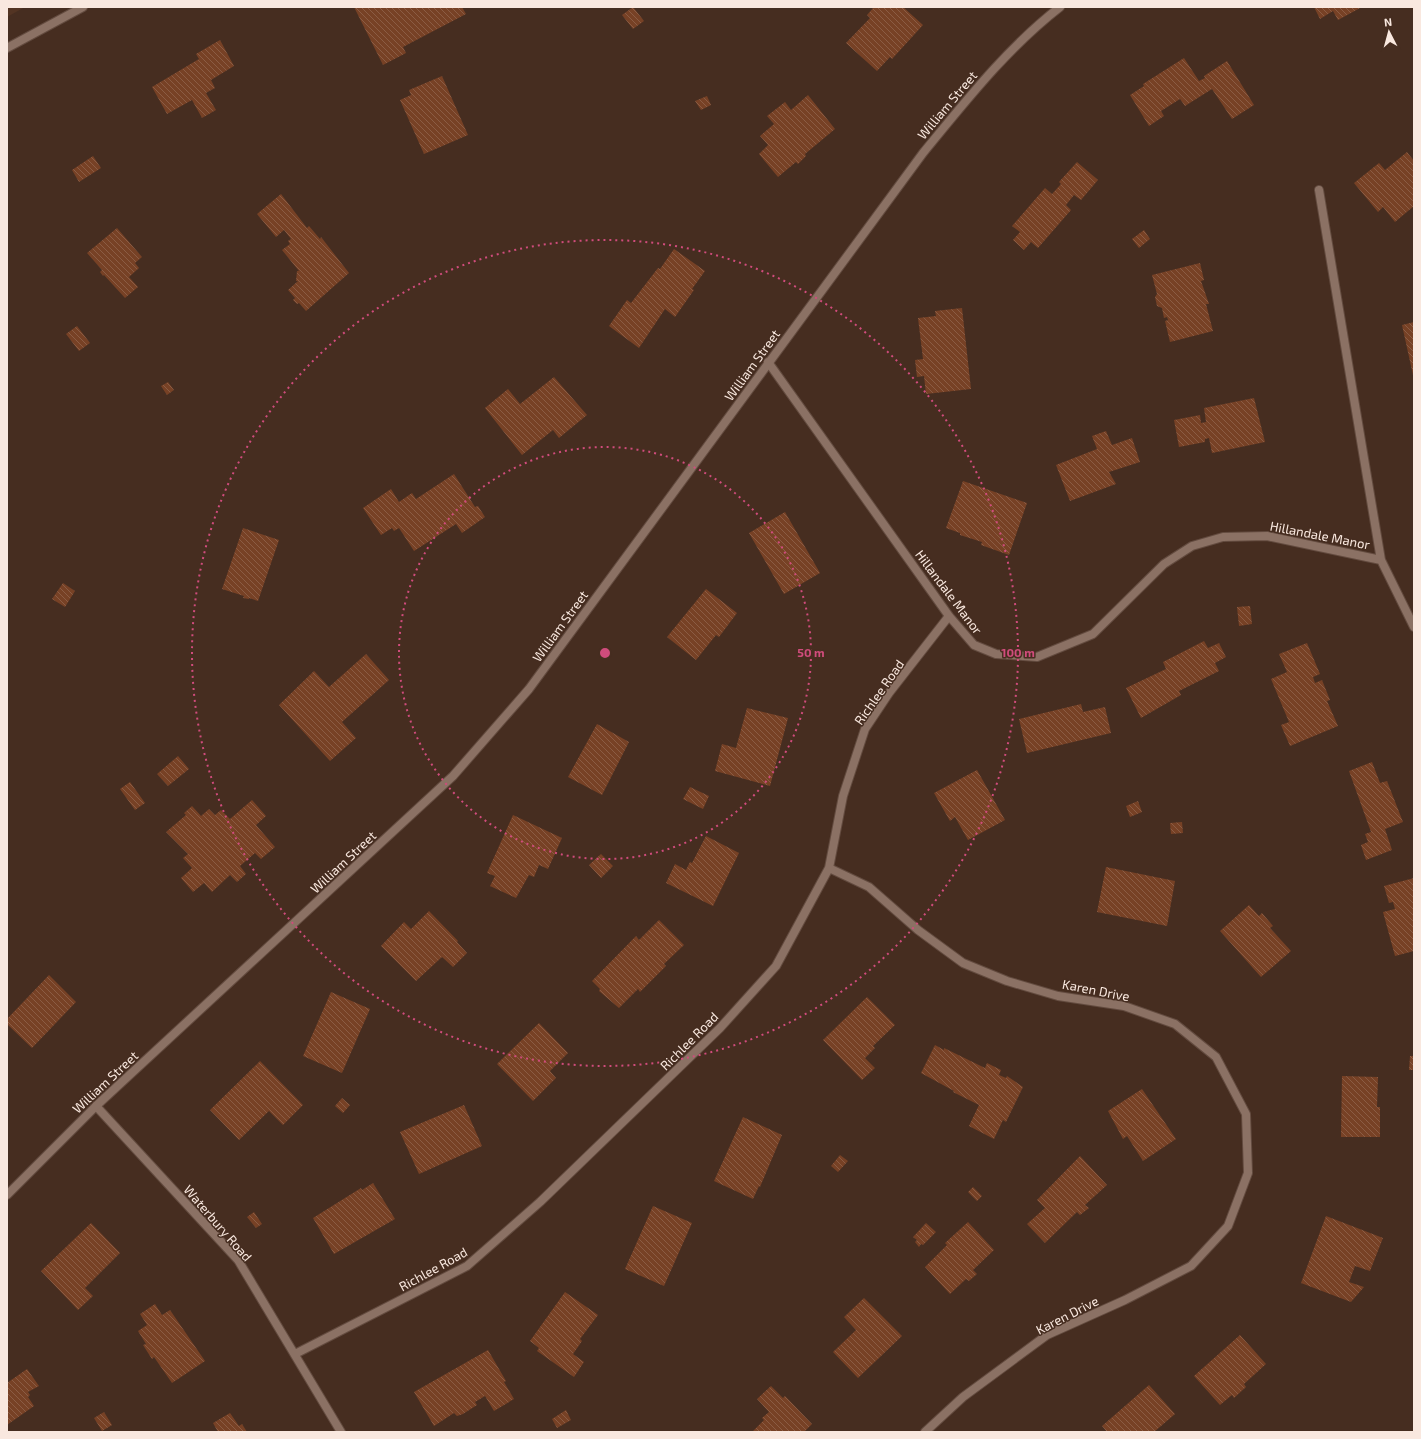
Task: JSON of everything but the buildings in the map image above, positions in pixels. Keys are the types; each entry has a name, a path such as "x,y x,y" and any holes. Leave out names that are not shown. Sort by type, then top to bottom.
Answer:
{"street":[{"path":"7,48 83,7"},
{"name":"William Street","path":"7,1195 96,1106 453,776 529,689 923,153 981,83 1038,24 1060,7"},
{"name":"Hillandale Manor","path":"1319,190 1382,560 1414,627"},
{"name":"Hillandale Manor","path":"768,362 948,616 974,645 996,654 1037,657 1093,634 1164,564 1192,546 1223,537 1267,536 1382,560"},
{"name":"Richlee Road","path":"294,1354 467,1266 540,1202 720,1028 776,966 829,868 843,796 865,729 889,693 948,616"},
{"name":"Karen Drive","path":"829,868 869,887 918,930 963,963 1007,981 1058,996 1124,1006 1175,1024 1216,1057 1246,1114 1248,1173 1228,1226 1191,1266 1125,1300 1047,1336 963,1397 925,1432"},
{"name":"Waterbury Road","path":"96,1106 238,1260 341,1432"}],"shaded area":[{"path":"7,7 25,7 7,17"}]}
